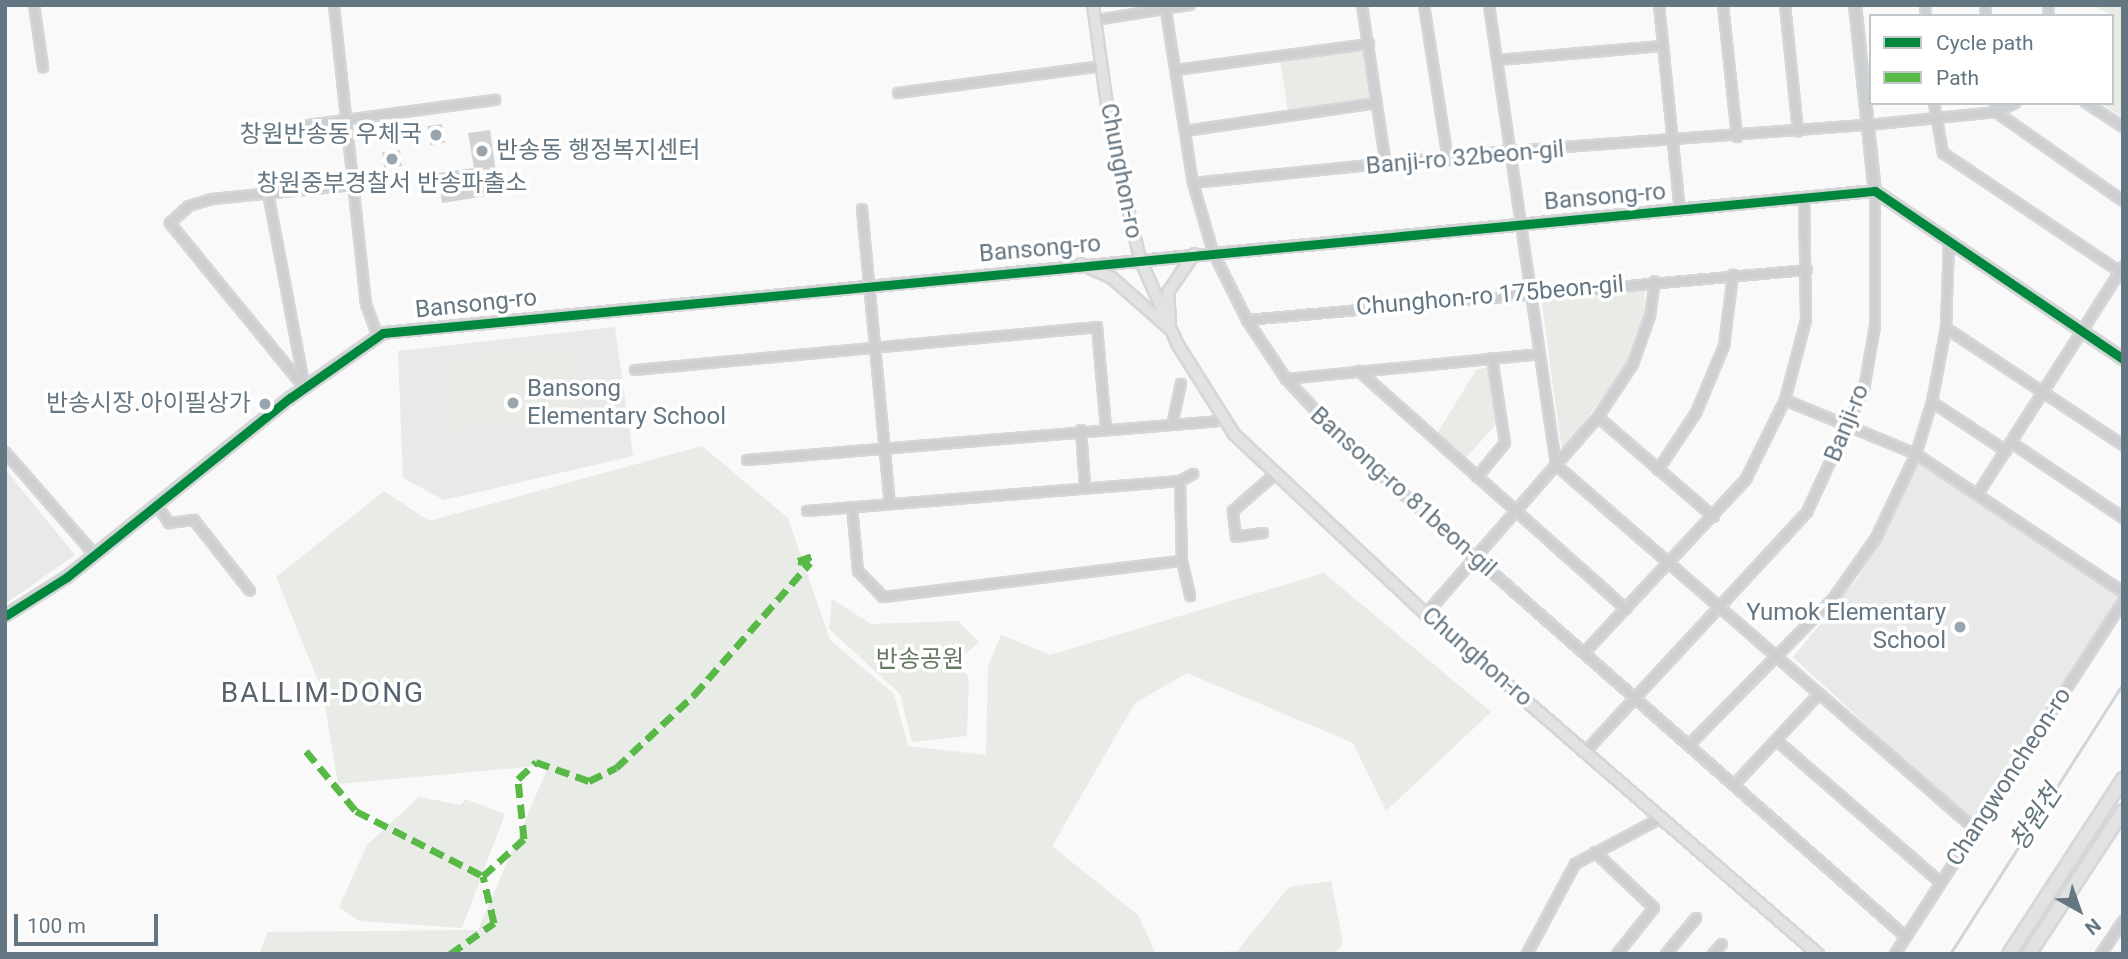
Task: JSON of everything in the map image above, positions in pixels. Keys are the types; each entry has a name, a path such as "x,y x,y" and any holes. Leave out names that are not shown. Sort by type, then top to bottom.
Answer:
{"main road":[{"name":"Chunghon-ro","path":"1093,5 1113,146 1140,259 1171,330 1234,434 1274,475 1426,614 1818,954"},
{"name":"Chunghon-ro","path":"1171,330 1168,292 1194,254"},
{"name":"Chunghon-ro","path":"1081,264 1112,278 1171,330"},
{"path":"2009,954 2123,779"},
{"path":"2029,954 2123,809 2112,796"}],"street":[{"path":"34,5 43,67"},
{"path":"334,5 366,303 377,335"},
{"path":"1096,20 1189,5"},
{"path":"1362,5 1386,166"},
{"path":"1424,5 1447,160"},
{"path":"1489,5 1556,465 1976,830"},
{"path":"1659,5 1680,210"},
{"path":"1723,5 1737,136"},
{"path":"1785,5 1798,131"},
{"name":"Banji-ro","path":"1586,751 1808,512 1850,425 1875,326 1875,191 1855,5"},
{"name":"Bansong-ro 81beon-gil","path":"1165,7 1193,183 1213,252 1247,320 1286,379 1322,421 1906,937"},
{"path":"1176,70 1369,44"},
{"path":"1498,60 1662,46"},
{"path":"898,93 1102,66"},
{"path":"294,127 495,100"},
{"path":"1185,131 1377,103"},
{"path":"1934,105 1943,153 2122,271 1979,492"},
{"path":"2089,105 2123,127"},
{"path":"1995,108 2123,201"},
{"name":"Banji-ro 32beon-gil","path":"1193,183 1447,160 1510,151 1673,142 1868,125 1995,108"},
{"path":"304,387 170,223 200,202 354,185"},
{"path":"1875,191 2123,359"},
{"name":"Bansong-ro","path":"5,616 95,555 304,387 377,335 871,284 1875,191"},
{"path":"268,193 304,387"},
{"path":"1584,653 1671,564 1746,479 1786,400 1806,320 1804,198"},
{"path":"862,209 890,503"},
{"path":"1689,745 1833,599 1876,538 1916,454 1932,402 1946,328 1949,241"},
{"name":"Chunghon-ro 175beon-gil","path":"1247,320 1531,292 1807,270"},
{"path":"1658,470 1696,414 1724,346 1733,275"},
{"path":"1426,614 1598,416 1633,365 1650,316 1655,281"},
{"path":"635,370 1097,327 1107,428"},
{"path":"1946,328 2044,390 2123,445"},
{"path":"1286,379 1540,354"},
{"path":"1477,477 1505,443 1492,358"},
{"path":"1359,371 1626,609"},
{"path":"1172,421 1181,384"},
{"path":"1786,400 1916,454 1979,492 2123,592"},
{"path":"1932,402 2006,451"},
{"path":"1598,416 1714,517"},
{"path":"747,460 1172,421 1214,422"},
{"path":"1081,430 1085,486"},
{"path":"2012,443 2123,518"},
{"path":"5,452 95,555"},
{"path":"807,511 1085,486 1180,481 1193,474"},
{"path":"1263,533 1236,537 1233,511 1274,475"},
{"path":"1180,481 1182,561 1190,596"},
{"path":"157,505 169,523 194,520 250,591"},
{"path":"852,507 858,571 883,597 1182,561"},
{"name":"Changwoncheon-ro","path":"1895,954 2123,601"},
{"path":"1735,784 1819,694"},
{"path":"1776,740 1941,883"},
{"path":"1527,954 1575,864 1661,818"},
{"path":"1595,852 1654,908 1617,954"},
{"path":"1666,954 1696,918"},
{"path":"2101,954 2123,921"},
{"path":"1713,954 1723,944"}],"shaded area":[{"name":"Bansong Elementary School","path":"615,327 633,456 444,500 403,478 398,351"},
{"name":"Yumok Elementary School","path":"1920,462 2122,597 1975,825 1793,657 1858,578"},
{"path":"5,469 75,555 5,604"}],"green space":[{"path":"2093,5 2123,5 2123,118 2104,105 2114,105 2114,14 2109,14"},
{"path":"1365,47 1374,101 1289,115 1280,60"},
{"path":"1645,288 1644,315 1631,359 1562,452 1541,297"},
{"path":"573,347 579,419 445,430 439,359"},
{"path":"1491,366 1499,421 1463,461 1435,437 1476,370"},
{"path":"702,446 788,518 830,640 894,694 908,746 986,755 988,666 1001,635 1050,655 1324,573 1491,712 1386,811 1353,743 1187,673 1135,703 1052,846 1138,915 1156,954 259,954 268,932 478,930 549,765 338,784 323,693 276,577 384,491 429,521"},
{"name":"반송공원","path":"832,599 871,624 958,621 979,642 959,660 969,679 967,736 912,742 900,694 829,629"},
{"path":"419,797 461,805 465,799 505,814 462,928 359,921 339,907 367,845"},
{"path":"1331,881 1343,943 1335,954 1191,954 1237,951 1289,887"}],"building":[{"name":"창원반송동 우체국","path":"442,124 445,143 430,145 427,126"},
{"name":"반송동 행정복지센터","path":"490,130 499,194 442,203 438,173 474,168 468,133"},
{"name":"창원중부경찰서 반송파출소","path":"400,150 402,166 384,168 382,152"}],"waterway":[{"name":"창원천","path":"1950,954 2123,683"}],"marked path":[{"path":"306,751 356,811 483,876 524,839 518,779 536,762 589,781 616,768 694,695 810,563 798,561 815,555"},
{"path":"450,954 494,923 483,876"}],"cycle path":[{"path":"5,616 67,577 290,398 383,333 1875,191 2123,359"}],"place":[{"name":"창원반송동 우체국","path":"436,135"},
{"name":"반송동 행정복지센터","path":"482,151"},
{"name":"창원중부경찰서 반송파출소","path":"392,159"},
{"name":"Bansong Elementary School","path":"513,403"},
{"name":"반송시장.아이필상가","path":"265,404"},
{"name":"Yumok Elementary School","path":"1960,627"}],"district":[{"name":"BALLIM-DONG","path":"323,693"}]}
